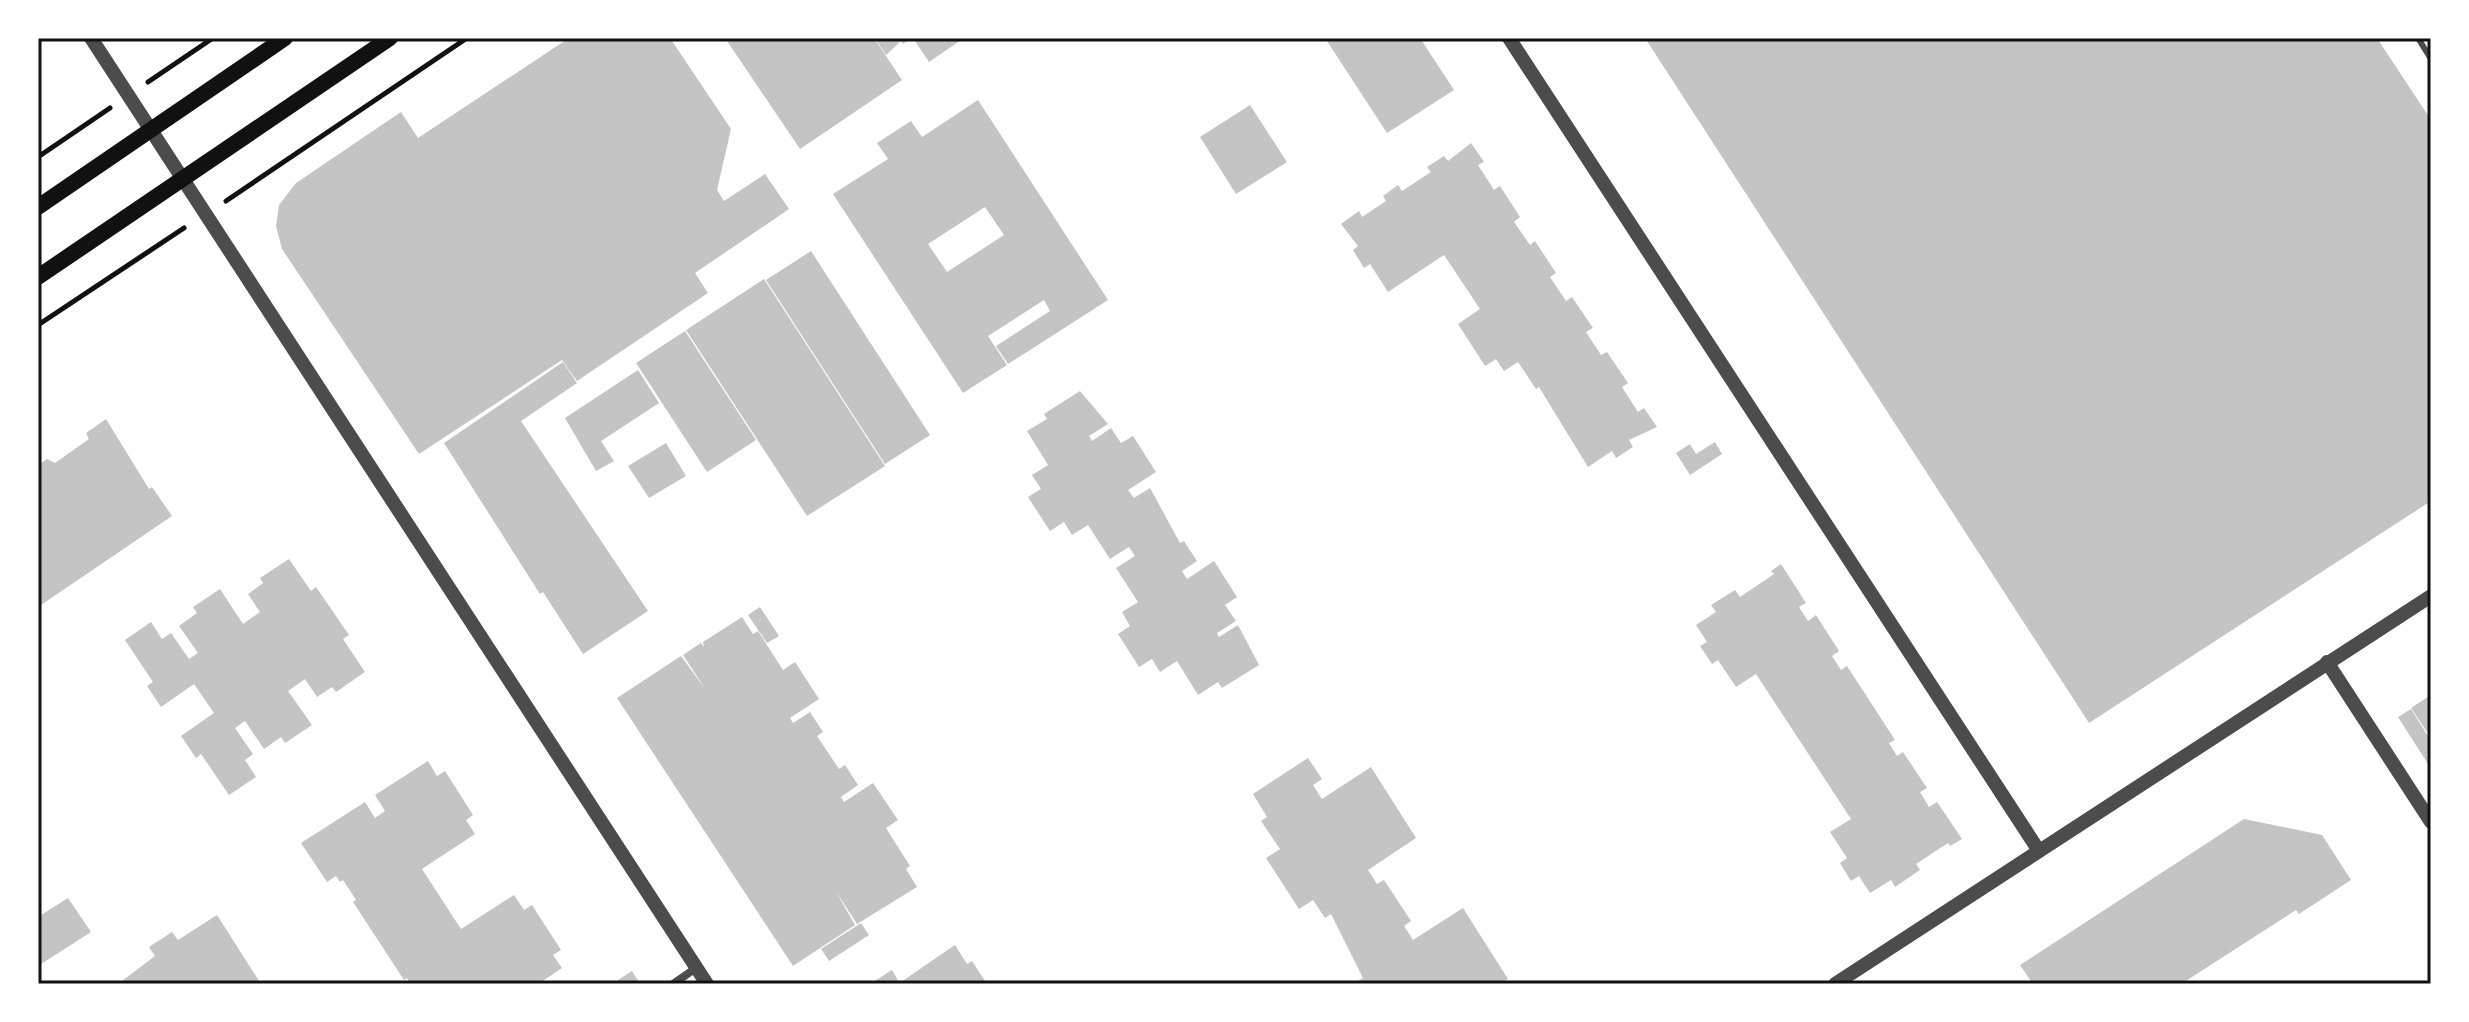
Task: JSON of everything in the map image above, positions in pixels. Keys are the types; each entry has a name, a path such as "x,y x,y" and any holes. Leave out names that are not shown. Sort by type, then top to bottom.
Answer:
{"main road":[{"path":"38,207 285,38"},
{"path":"38,277 390,38"}],"street":[{"path":"91,38 181,181 707,984"},
{"path":"1509,38 2039,851"},
{"path":"1835,984 2431,596"},
{"path":"2327,662 2431,822"},
{"path":"673,984 696,968"}],"lane":[{"path":"2418,38 2431,59"}],"path":[{"path":"38,325 467,38"}],"building":[{"path":"569,38 670,38 731,129 717,190 724,201 765,174 789,209 695,273 708,293 577,381 562,360 419,454 282,249 276,226 279,205 296,183 401,112 418,138"},
{"path":"725,38 874,38 902,80 800,149"},
{"path":"875,38 911,38 903,44 901,41 886,55"},
{"path":"913,38 964,38 929,62"},
{"path":"1325,38 1420,38 1454,90 1387,133"},
{"path":"1645,38 2377,38 2431,120 2431,501 2089,723"},
{"path":"978,100 1108,300 1008,364 996,346 1050,311 1044,300 988,336 1007,365 963,393 833,194 888,159 877,143 911,121 922,137","holes":["985,207 1004,235 947,272 928,244"]},
{"path":"1250,105 1287,162 1236,194 1200,137"},
{"path":"1471,143 1484,162 1478,165 1494,190 1500,186 1520,217 1514,222 1530,245 1535,241 1556,273 1550,277 1566,301 1572,297 1593,328 1586,332 1601,355 1607,352 1628,383 1622,387 1638,412 1644,408 1657,427 1629,440 1633,447 1616,458 1612,451 1588,467 1539,387 1536,389 1518,362 1504,371 1496,359 1485,366 1458,324 1480,309 1444,255 1388,292 1370,264 1364,268 1353,250 1358,246 1341,224 1359,211 1362,217 1386,201 1383,196 1398,185 1402,191 1431,172 1427,167 1444,156 1448,161"},
{"path":"811,251 930,435 885,464 766,280"},
{"path":"764,279 885,466 807,516 686,330"},
{"path":"685,331 756,440 707,472 636,363"},
{"path":"563,362 577,383 521,421 648,611 583,654 543,592 540,594 444,443"},
{"path":"638,370 659,403 601,441 614,461 596,471 565,418"},
{"path":"1080,391 1108,424 1089,436 1092,441 1111,428 1121,443 1133,436 1156,472 1128,490 1134,498 1150,488 1180,543 1184,541 1197,561 1182,571 1187,579 1214,561 1237,597 1225,605 1236,621 1217,633 1219,637 1238,625 1259,665 1222,688 1218,682 1198,695 1177,661 1160,672 1152,659 1139,667 1118,634 1130,626 1122,612 1138,602 1116,568 1135,556 1129,547 1110,559 1088,525 1072,535 1064,522 1050,531 1028,497 1041,489 1032,475 1048,465 1027,431 1047,419 1044,414"},
{"path":"106,419 149,489 152,487 172,516 38,607 38,465 47,459 55,463 89,439 86,433"},
{"path":"1715,442 1722,454 1690,475 1676,453 1690,444 1696,454"},
{"path":"666,443 686,476 649,498 628,466"},
{"path":"289,559 311,591 316,587 349,635 343,639 365,672 336,692 332,687 317,697 305,679 288,691 312,725 285,743 281,737 264,749 245,721 235,728 253,754 245,760 256,777 229,795 201,754 196,758 181,736 214,713 194,684 161,707 147,686 153,682 125,640 151,622 162,639 171,633 189,659 198,653 179,626 197,613 193,607 220,589 243,624 260,612 248,594 263,583 260,578"},
{"path":"1781,564 1806,603 1799,607 1808,621 1816,615 1839,651 1832,656 1841,670 1847,666 1895,740 1889,743 1897,756 1903,752 1927,788 1920,792 1929,807 1937,802 1962,839 1950,846 1948,843 1916,864 1920,870 1895,887 1891,880 1870,893 1859,876 1851,881 1840,863 1847,858 1830,832 1851,819 1756,674 1736,687 1718,660 1712,664 1700,646 1707,642 1696,625 1716,612 1711,605 1735,590 1740,597 1774,574 1771,571"},
{"path":"760,607 779,636 767,643 748,615"},
{"path":"742,617 753,634 758,631 783,670 795,662 819,699 790,718 793,723 810,712 823,732 817,736 839,769 845,765 858,785 841,797 844,802 873,783 898,820 886,828 910,866 906,869 917,887 857,924 835,890 855,925 793,966 617,698 681,656 706,690 683,655 701,643 704,647 703,642"},
{"path":"2431,695 2431,738 2411,708"},
{"path":"2411,709 2431,741 2431,762 2428,764 2398,717"},
{"path":"1308,758 1322,779 1313,785 1322,799 1371,767 1416,838 1368,870 1377,884 1384,880 1411,921 1404,926 1413,940 1463,908 1508,979 1500,984 1353,984 1363,978 1331,914 1325,918 1313,900 1299,909 1266,858 1280,849 1261,821 1267,817 1253,794"},
{"path":"428,761 437,776 445,771 473,815 466,820 475,834 422,869 461,929 514,895 524,910 532,905 561,950 553,955 562,968 538,984 410,984 407,978 404,980 353,902 356,900 343,880 340,882 336,876 327,882 301,843 365,802 375,818 385,811 375,795"},
{"path":"2244,819 2322,835 2351,880 2299,914 2296,910 2181,984 2033,984 2020,965"},
{"path":"68,898 91,932 38,966 38,917"},
{"path":"217,915 261,984 118,984 155,956 149,947 172,932 178,940"},
{"path":"861,923 869,935 829,961 821,949"},
{"path":"955,945 967,964 972,961 987,984 898,984"},
{"path":"892,970 899,982 896,984 870,984"},
{"path":"632,971 640,984 612,984"}]}
